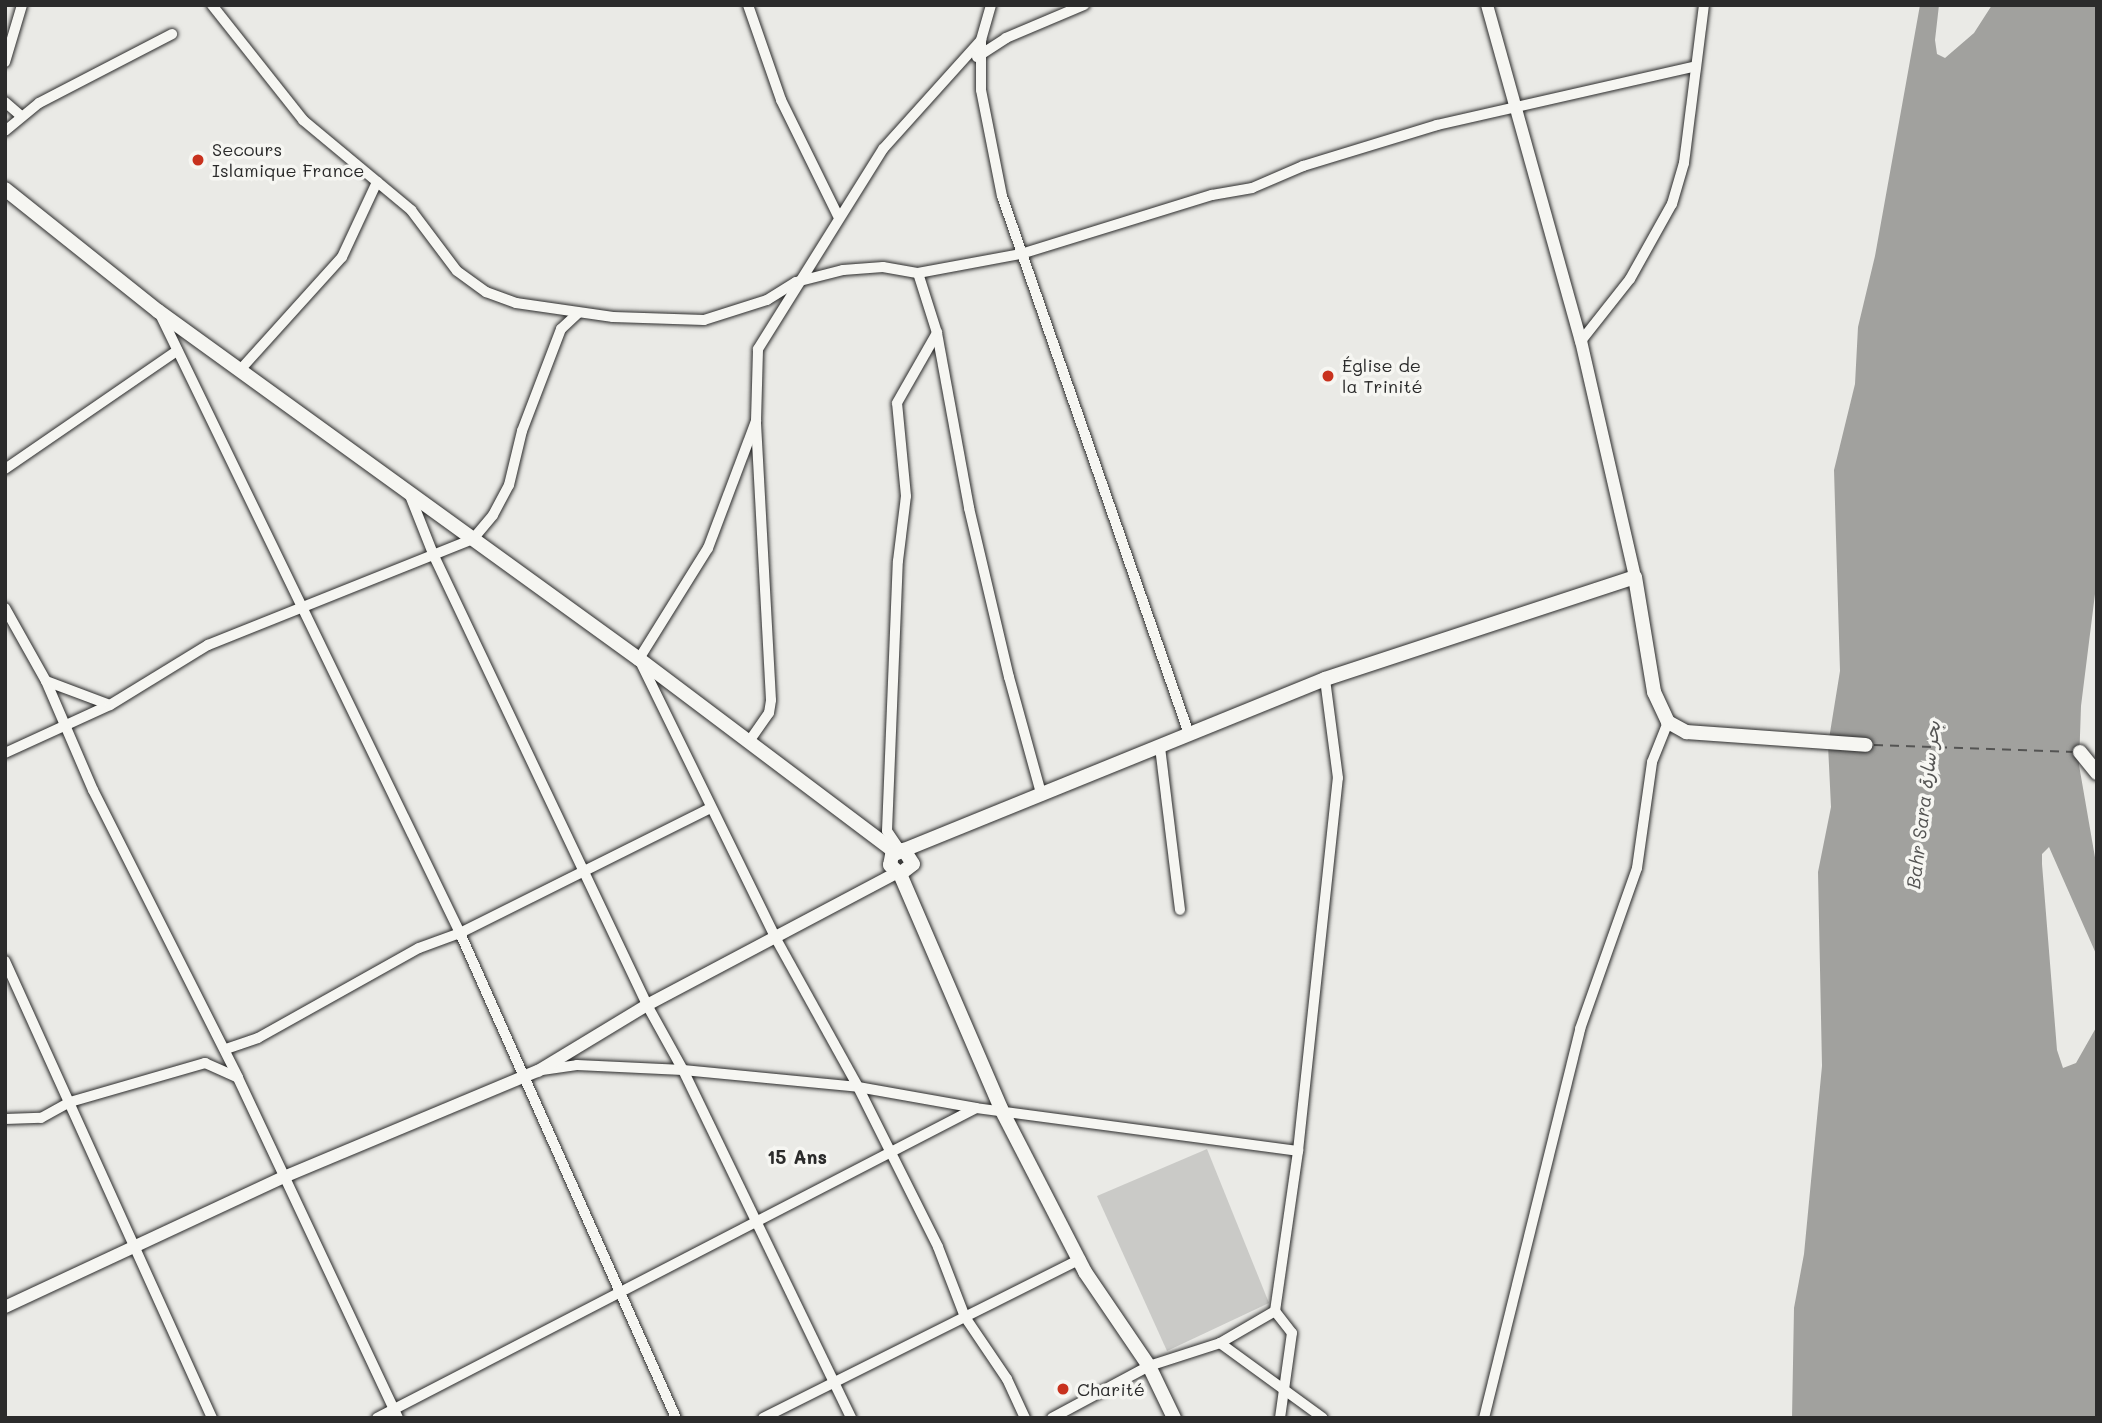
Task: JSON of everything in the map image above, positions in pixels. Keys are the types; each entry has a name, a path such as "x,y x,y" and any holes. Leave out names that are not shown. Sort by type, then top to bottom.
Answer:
{"main road":[{"path":"5,189 158,311 750,740 914,864 898,874 1000,1109 1080,1259 1149,1366 1174,1418"},
{"path":"900,851 1325,678 1635,578 1654,692 1668,722 1686,732 1866,745"},
{"path":"2080,752 2097,773"}],"street":[{"path":"5,62 22,5"},
{"path":"212,5 303,120 411,210 457,271 486,292 516,303 578,313 704,320 767,300 796,282 843,270 883,267 918,273 1021,254 1212,195 1252,188 1303,166 1513,106 1693,66"},
{"path":"748,5 781,100 838,216"},
{"path":"991,5 979,57 989,135 1021,254 1189,734"},
{"path":"963,58 979,57 1006,38 1084,5"},
{"path":"1487,5 1513,106 1581,341 1635,578"},
{"path":"1581,341 1630,279 1672,204 1684,163 1693,66 1704,5"},
{"path":"5,131 21,116 172,34"},
{"path":"750,740 769,713 771,699 756,421 758,349 796,282 883,149 981,40"},
{"path":"5,102 21,116"},
{"path":"240,370 342,257 377,182"},
{"path":"918,273 937,332 969,508 1041,793"},
{"path":"158,311 460,933 676,1418"},
{"path":"5,754 110,705 208,645 473,539 493,515 509,485 522,431 561,329 578,313"},
{"path":"900,851 887,831 898,561 906,496 897,403 937,332"},
{"path":"5,469 177,351"},
{"path":"756,421 708,548 639,659 775,937 858,1087 888,1152 938,1247 965,1317 1007,1379 1025,1418"},
{"path":"409,492 434,556 587,870 647,1005 683,1070 832,1385 851,1418"},
{"path":"5,608 46,681 93,790 154,905 209,1027 226,1049 396,1414"},
{"path":"1280,1418 1292,1333 1275,1311 1298,1151 1338,778 1325,678"},
{"path":"46,681 110,705"},
{"path":"1484,1418 1580,1029 1637,868 1652,762 1668,722"},
{"path":"1160,747 1180,911"},
{"path":"226,1049 258,1038 419,948 460,933 710,808"},
{"path":"538,1071 647,1005 898,874"},
{"path":"5,961 138,1245 212,1418"},
{"path":"5,1119 41,1118 69,1102 205,1063 238,1078"},
{"path":"5,1307 284,1177 524,1073 576,1065 683,1070 858,1087 976,1108 1000,1109 1298,1151"},
{"path":"377,1418 396,1414 621,1293 758,1224 888,1152 976,1108"},
{"path":"764,1418 1080,1259"},
{"path":"1052,1418 1149,1366 1220,1343 1275,1311"},
{"path":"1220,1343 1286,1387 1323,1418"},
{"path":"1304,1401 1307,1418"}],"shaded area":[{"path":"1207,1149 1269,1303 1167,1351 1097,1196"}],"water":[{"name":"Bahr Sara بحر سارة","path":"1920,5 1939,5 1935,40 1937,54 1945,58 1974,33 1992,5 2097,5 2097,578 2081,706 2079,765 2097,869 2097,956 2049,847 2042,854 2042,864 2057,1050 2063,1068 2076,1063 2097,1026 2097,1418 1792,1418 1794,1308 1804,1254 1822,1066 1818,872 1831,807 1828,745 1840,671 1834,470 1855,384 1858,327 1875,256"}],"ferry route":[{"path":"1874,745 2075,752"}],"place":[{"name":"Secours Islamique France","path":"198,160"},
{"name":"Église de la Trinité","path":"1328,376"},
{"name":"Charité","path":"1063,1389"}],"district":[{"name":"15 Ans","path":"797,1157"}]}
